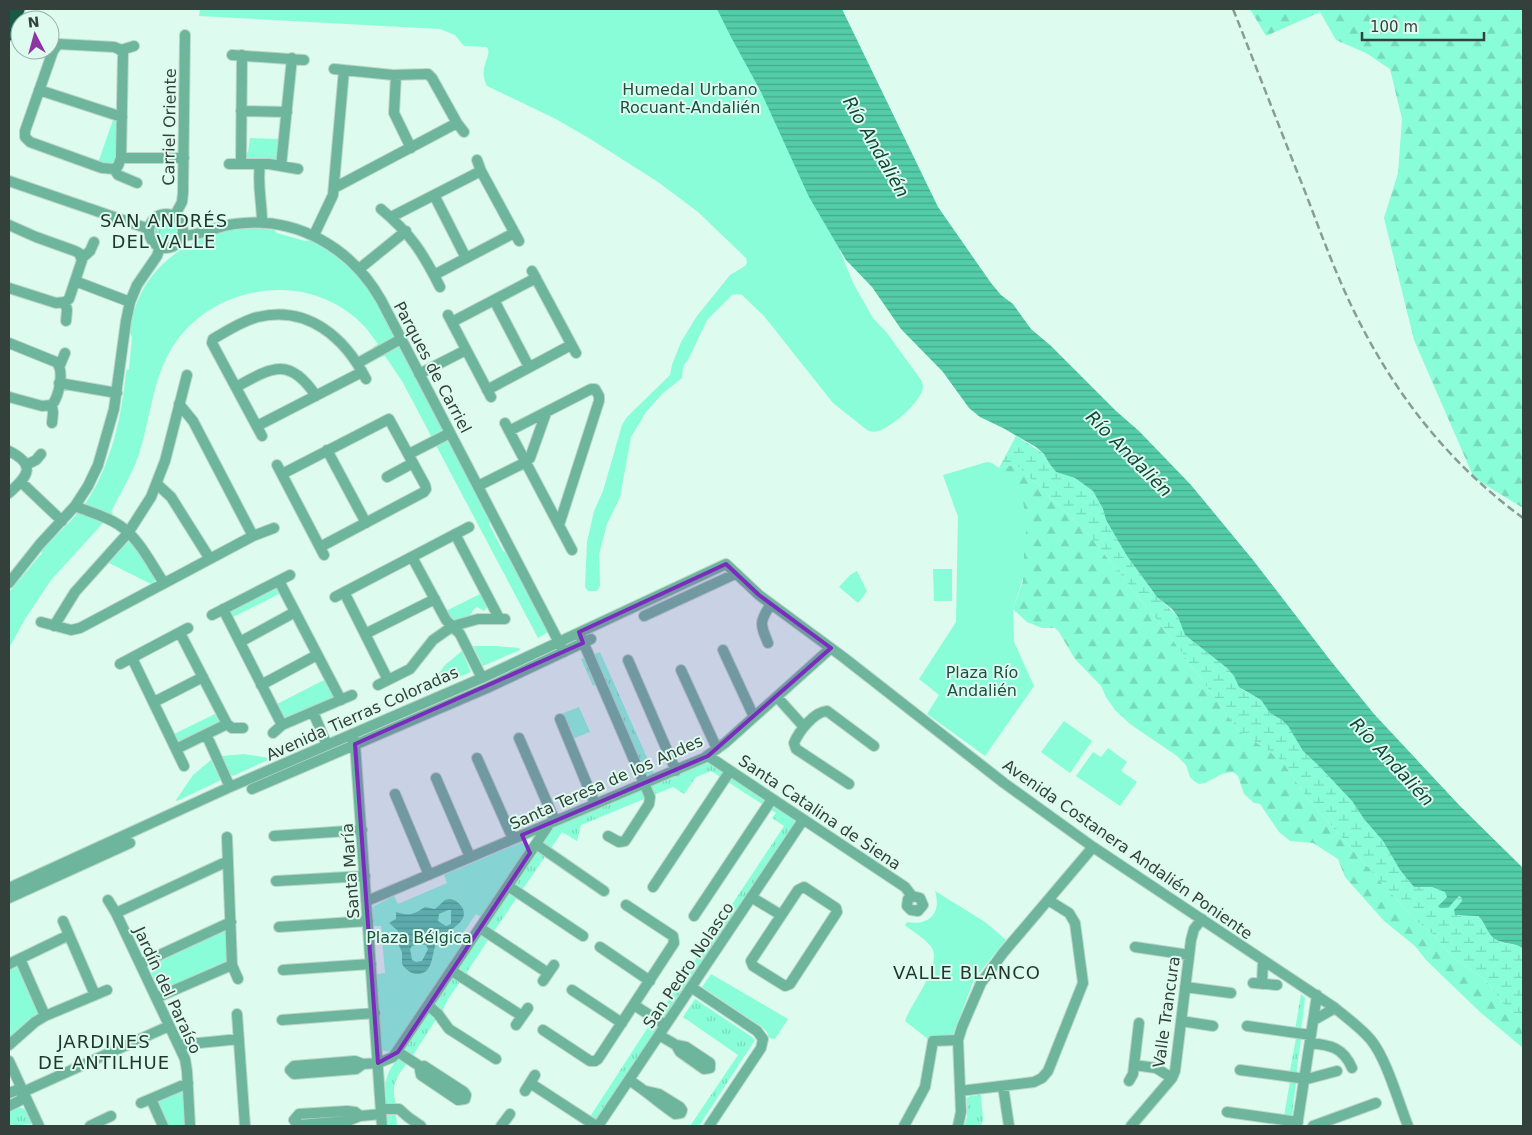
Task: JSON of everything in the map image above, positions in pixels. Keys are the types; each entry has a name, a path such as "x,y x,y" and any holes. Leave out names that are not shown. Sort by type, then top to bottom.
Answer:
{"highway":[{"path":"9,33 17,9"}],"street":[{"name":"Carriel Oriente","path":"174,217 183,198 186,34"},
{"path":"114,170 118,166 120,158 124,56 121,50 114,47 58,44 54,49 25,130 27,140 102,168 114,170 120,176 137,183"},
{"path":"121,50 134,46"},
{"path":"241,164 241,110 237,55 304,60"},
{"path":"281,166 292,58"},
{"path":"314,236 330,203 334,188 339,70 396,75 426,74 431,76 460,128 411,148 334,188"},
{"path":"396,75 394,113 411,148"},
{"path":"39,90 122,117"},
{"path":"241,110 287,112"},
{"path":"120,158 184,158"},
{"path":"434,275 466,258 516,237 477,160"},
{"path":"229,164 260,164 298,169"},
{"path":"260,164 258,182 262,223"},
{"path":"391,217 481,171"},
{"path":"9,181 149,229"},
{"path":"434,195 466,258"},
{"path":"381,209 406,231 420,249 440,287"},
{"path":"158,216 174,217 181,225 182,236 175,245 168,248 160,247 152,241 149,229 152,221 158,216"},
{"name":"Parques de Carriel","path":"182,236 229,225 262,223 294,228 334,247 359,269 374,289 401,339 564,652"},
{"path":"9,225 36,238 75,251 82,258 82,265 65,302 56,303 9,288"},
{"path":"359,269 406,231"},
{"path":"82,258 90,251 94,242"},
{"path":"9,583 35,550 75,506 88,486 98,465 111,426 118,393 130,302 138,284 157,256 160,247"},
{"path":"534,274 574,349 529,367 489,393 450,319 494,300 534,274"},
{"path":"75,281 130,302"},
{"path":"494,300 529,367"},
{"path":"65,302 67,310 66,321"},
{"path":"262,436 212,344 212,340 240,324 265,316 292,316 318,324 340,341 362,371"},
{"path":"257,426 362,371 401,339"},
{"path":"9,343 60,365"},
{"path":"419,374 466,350"},
{"path":"52,423 52,405 56,398 61,371 60,365 64,353"},
{"path":"236,387 265,371 278,368 291,371 302,378 316,396"},
{"path":"54,626 75,592 128,533 144,509 157,484 169,449 187,375"},
{"path":"59,383 118,393"},
{"path":"559,525 599,401 599,396 592,389 546,413 507,427 572,550"},
{"path":"9,397 42,406 52,405"},
{"path":"179,404 193,421 253,536"},
{"path":"478,486 526,462 532,455 546,413"},
{"path":"389,419 411,458 425,485 425,491 366,523 322,551 279,469 327,450 389,419"},
{"path":"387,477 411,458 450,433"},
{"path":"9,450 22,458 26,465 26,475 9,493"},
{"path":"327,450 366,523"},
{"path":"26,465 36,460 41,454"},
{"path":"20,482 62,521"},
{"path":"157,484 171,497 210,559"},
{"path":"75,506 114,522 128,533 164,583"},
{"path":"388,680 366,634 339,594 470,527"},
{"path":"41,622 77,630 253,536 274,528"},
{"path":"378,685 410,669 428,645 453,626 478,619 502,618 455,534"},
{"path":"412,557 446,620 460,634 482,678"},
{"name":"Avenida Tierras Coloradas","path":"9,888 230,787 482,678 726,564"},
{"name":"Avenida Costanera Andalién Poniente","path":"726,564 771,604 832,648 1004,783 1093,847 1317,995 1362,1030 1375,1046 1384,1064 1408,1126"},
{"path":"644,616 735,574"},
{"path":"212,615 290,575"},
{"path":"279,581 341,700"},
{"path":"366,634 435,599"},
{"path":"768,643 761,625 763,617 771,604"},
{"path":"223,609 282,725"},
{"path":"240,642 296,612"},
{"path":"120,664 184,631 203,677 227,724 232,728 243,728"},
{"path":"579,632 587,641 644,784 650,794 650,801 626,839 621,842 608,836"},
{"name":"Avenida Tierras Coloradas","path":"252,789 487,688 587,641"},
{"name":"Santa Teresa de los Andes","path":"367,901 708,756 832,648"},
{"path":"722,650 754,717"},
{"path":"261,685 317,655"},
{"path":"132,658 184,766"},
{"path":"628,660 676,770"},
{"path":"681,670 717,749"},
{"path":"154,702 203,677"},
{"path":"273,732 282,725 352,695"},
{"path":"777,697 804,727"},
{"path":"848,784 796,749 795,741 804,727 820,712 827,711 874,746"},
{"path":"313,712 327,745"},
{"path":"560,720 596,804"},
{"path":"176,749 227,724"},
{"path":"206,734 230,787"},
{"name":"Santa María","path":"352,734 355,744 362,830 382,1126"},
{"path":"363,1064 356,1069 294,1074 290,1070 294,1066 355,1061 363,1064 378,1063 389,1060 398,1052 508,886 553,822 520,738"},
{"name":"Santa Catalina de Siena","path":"708,756 905,887 912,896"},
{"path":"477,758 515,838 604,890"},
{"path":"653,887 730,771"},
{"path":"436,778 470,857"},
{"path":"395,794 429,875"},
{"path":"694,916 772,799"},
{"name":"San Pedro Nolasco","path":"597,1126 803,820"},
{"path":"274,836 362,830"},
{"path":"227,837 232,965 238,980"},
{"path":"9,898 130,843"},
{"path":"958,1126 961,1112 958,1040 981,983 1002,953 1093,847"},
{"path":"116,913 228,861"},
{"path":"276,881 365,876"},
{"path":"508,886 583,936"},
{"path":"802,887 836,908 838,912 787,986 753,966 751,961 781,916 802,887"},
{"path":"751,896 781,916"},
{"name":"Jardín del Paraíso","path":"108,900 116,913 185,1059 190,1126"},
{"path":"960,1092 1034,1082 1045,1075 1081,988 1082,976 1075,923 1068,913 1048,900"},
{"path":"543,1030 594,1062 598,1059 634,1005 673,944 674,938 626,905"},
{"name":"Valle Trancura","path":"1131,1126 1172,1078 1175,1070 1189,955 1193,933 1202,919"},
{"path":"63,921 95,995"},
{"path":"279,927 368,921"},
{"path":"140,964 231,922"},
{"path":"480,928 548,973"},
{"path":"9,964 69,935"},
{"path":"600,947 650,980"},
{"path":"1135,947 1189,955"},
{"path":"20,959 45,1016"},
{"path":"1264,960 1258,984 1277,985"},
{"path":"283,970 371,964"},
{"path":"156,998 232,965"},
{"path":"452,970 522,1016"},
{"path":"691,987 757,1031 763,1039 761,1048 709,1126"},
{"path":"1185,987 1231,993"},
{"path":"9,1044 45,1016 107,990"},
{"path":"572,990 622,1023"},
{"path":"1227,1112 1298,1124 1317,995"},
{"path":"634,1005 665,1026"},
{"path":"429,1006 438,1014 449,1029 496,1059"},
{"path":"1314,1020 1335,1008"},
{"path":"282,1020 375,1013"},
{"path":"238,1014 245,1126"},
{"path":"1181,1022 1214,1026"},
{"path":"1129,1081 1134,1065 1139,1023"},
{"path":"9,1093 17,1090 23,1092 169,1026"},
{"path":"1247,1026 1329,1044 1335,1047 1347,1059 1352,1068"},
{"path":"659,1035 676,1045"},
{"path":"179,1045 239,1039"},
{"path":"904,1126 925,1087 933,1041 958,1040"},
{"path":"398,1052 421,1067"},
{"path":"9,1061 37,1126"},
{"path":"1134,1065 1159,1068 1172,1078"},
{"path":"1240,1070 1304,1079 1312,1079 1337,1071"},
{"path":"629,1080 646,1091"},
{"path":"163,1126 146,1101 188,1083"},
{"path":"530,1083 597,1126"},
{"path":"1003,1086 1008,1126"},
{"path":"9,1106 21,1100 23,1092"},
{"path":"1313,1126 1376,1103"},
{"path":"299,1114 294,1120 300,1125 348,1121 360,1116 397,1108 408,1122 421,1126"},
{"path":"502,1126 510,1114"},
{"path":"90,1126 102,1124 112,1116"}],"highlighted area":[{"path":"726,564 759,595 831,648 708,756 522,835 530,853 398,1052 378,1063 355,744 583,643 579,632"}],"green space":[{"name":"Humedal Urbano Rocuant-Andalién","path":"200,9 746,9 842,221 840,251 853,283 873,318 887,333 921,381 923,387 921,393 912,406 890,425 877,431 867,430 833,403 764,316 742,295 732,295 707,320 688,360 683,366 682,378 663,393 646,412 631,437 620,497 607,524 599,554 600,586 597,591 588,591 585,587 587,542 594,511 603,491 622,425 627,417 670,375 681,342 697,316 730,275 745,266 747,263 746,258 698,212 658,182 556,119 487,86 484,79 484,68 488,54 487,47 464,46 455,35 440,29 199,16"},
{"path":"1250,9 1523,9 1523,508 1474,478 1414,340 1384,218 1398,173 1402,119 1390,69 1366,53 1336,40 1320,12 1266,36"},
{"path":"114,117 117,118 118,158 109,164 98,163"},
{"path":"250,138 280,139 279,160 246,159 244,155 248,152"},
{"path":"166,219 175,223 179,232 175,241 166,245 157,241 153,232 157,223"},
{"path":"256,228 274,230 277,233 305,241 310,240 337,256 359,276 373,296 490,521 489,524 503,551 507,553 548,632 538,638 402,381 385,356 378,358 373,347 378,344 368,330 356,318 325,299 302,292 279,290 261,291 228,300 212,308 185,330 166,359 161,371 153,395 138,457 111,512 113,513 107,525 103,523 51,580 25,619 9,648 9,592 42,553 42,549 85,504 102,474 114,440 122,405 126,371 129,369 132,337 130,324 140,295 148,281 170,258 183,248 197,241 229,230"},
{"path":"1016,436 1044,454 1056,472 1075,478 1093,491 1103,509 1106,520 1127,556 1153,592 1178,617 1185,635 1227,668 1243,690 1261,700 1270,713 1288,726 1303,751 1352,801 1364,819 1383,841 1400,870 1414,887 1432,887 1445,892 1447,897 1440,903 1453,903 1459,896 1461,897 1462,901 1457,916 1477,916 1501,942 1523,948 1523,1019 1506,1008 1489,984 1452,957 1435,936 1412,917 1307,798 1283,762 1239,731 1169,635 1085,530 1019,467 1013,465 999,468"},
{"name":"Plaza Río Andalién","path":"987,462 999,468 1023,501 1027,525 1024,575 1013,609 1014,642 1034,686 985,756 927,714 939,695 919,679 956,622 958,517 943,475"},
{"path":"1013,465 1019,467 1027,476 1042,487 1050,498 1085,530 1169,635 1239,731 1283,762 1307,798 1412,917 1435,936 1452,957 1489,984 1506,1008 1523,1019 1523,1048 1480,1012 1426,960 1415,946 1384,921 1345,877 1338,859 1313,843 1290,841 1279,832 1260,804 1254,803 1244,794 1238,776 1233,772 1222,774 1205,783 1199,784 1194,781 1190,777 1186,765 1177,756 1130,724 1115,710 1101,686 1075,659 1055,628 1042,628 1027,622 1013,609 1023,581 1024,545 999,468"},
{"path":"128,542 132,543 155,577 155,581 151,584 109,563"},
{"path":"933,569 952,569 952,601 934,601"},
{"path":"857,571 867,591 858,603 839,587 850,575"},
{"path":"277,588 281,593 231,618 229,611"},
{"path":"482,593 488,606 484,611 477,607 470,616 454,622 451,620 446,611"},
{"path":"473,646 496,646 519,648 520,650 483,666"},
{"path":"462,651 471,672 429,690 428,688 445,665"},
{"path":"600,652 654,774 643,773 601,681 593,686 581,659"},
{"path":"326,679 335,695 334,699 285,719 275,705"},
{"path":"579,707 590,732 572,739 561,714"},
{"path":"217,713 221,722 180,743 172,735"},
{"path":"1064,721 1092,741 1070,773 1041,752"},
{"path":"1108,748 1127,762 1121,771 1137,782 1120,806 1076,776 1093,752 1101,757"},
{"path":"244,754 270,759 233,776 230,774 222,756"},
{"path":"211,760 220,779 219,781 177,801 193,775"},
{"path":"708,763 725,773 722,778 711,771 696,777 684,794 673,787 581,825 577,841 562,832 494,931 495,934 491,940 488,940 467,972 468,974 463,982 460,982 449,997 443,1013 435,1021 413,1055 414,1057 398,1076 394,1088 397,1126 387,1126 385,1083 389,1071 549,829"},
{"path":"731,777 794,819 795,823 594,1126 584,1126 654,1018 658,1016 784,826 772,818 776,813 728,782"},
{"name":"Plaza Bélgica","path":"522,842 527,846 527,850 483,918 476,914 456,943 463,948 391,1052 384,1051 380,1047 377,974 385,973 381,926 373,926 372,911 374,906 394,896 398,904 447,883 444,875"},
{"path":"935,891 985,922 1006,940 974,979 953,1036 951,1038 928,1039 905,1021 929,974 934,956 932,948 905,925 907,922 922,922 932,916 937,906"},
{"path":"226,928 227,963 217,965 167,988 160,987 157,984 149,965"},
{"path":"18,965 39,1015 9,1038 9,967"},
{"path":"711,974 788,1019 775,1039 769,1038 767,1032 762,1027 702,987"},
{"path":"1301,994 1305,998 1301,1030 1295,1030"},
{"path":"695,999 755,1040 699,1126 690,1126 738,1055 683,1017"},
{"path":"1296,1038 1301,1038 1296,1076 1289,1076"},
{"path":"1290,1081 1296,1081 1292,1117 1284,1116"},
{"path":"184,1090 186,1126 167,1126 157,1101"},
{"path":"981,1095 983,1120 981,1126 964,1126 967,1117 967,1098"},
{"path":"18,1107 25,1109 32,1124 9,1126 9,1111"}],"water":[{"name":"Río Andalién","path":"717,9 842,9 938,207 991,283 1001,295 1013,304 1031,329 1139,431 1191,485 1253,560 1374,714 1460,806 1523,868 1523,948 1495,939 1478,916 1455,915 1454,910 1462,901 1461,897 1459,896 1449,907 1441,908 1438,906 1447,897 1445,892 1432,887 1414,887 1400,870 1383,841 1364,819 1352,801 1303,751 1288,726 1270,713 1261,700 1239,687 1234,676 1227,668 1185,635 1178,617 1172,609 1157,597 1127,556 1106,520 1103,509 1093,491 1075,478 1056,472 1044,454 1036,447 980,417 969,408 943,372 901,329 872,287 846,260 809,197 761,92"},
{"path":"445,900 453,900 460,904 464,913 463,918 436,943 428,970 418,974 407,970 402,964 402,952 399,946 401,936 389,923 396,919 396,912 408,914 425,907 435,909","holes":["451,910 451,924 446,926 438,921 439,914","426,945 428,949 422,961 416,962 412,960 410,949 412,946"]}],"railway":[{"path":"1233,9 1332,262 1351,305 1384,367 1424,423 1446,449 1495,496 1523,518"}],"district":[{"name":"SAN ANDRÉS DEL VALLE","path":"164,231"},
{"name":"VALLE BLANCO","path":"967,973"},
{"name":"JARDINES DE ANTILHUE","path":"104,1052"}]}
